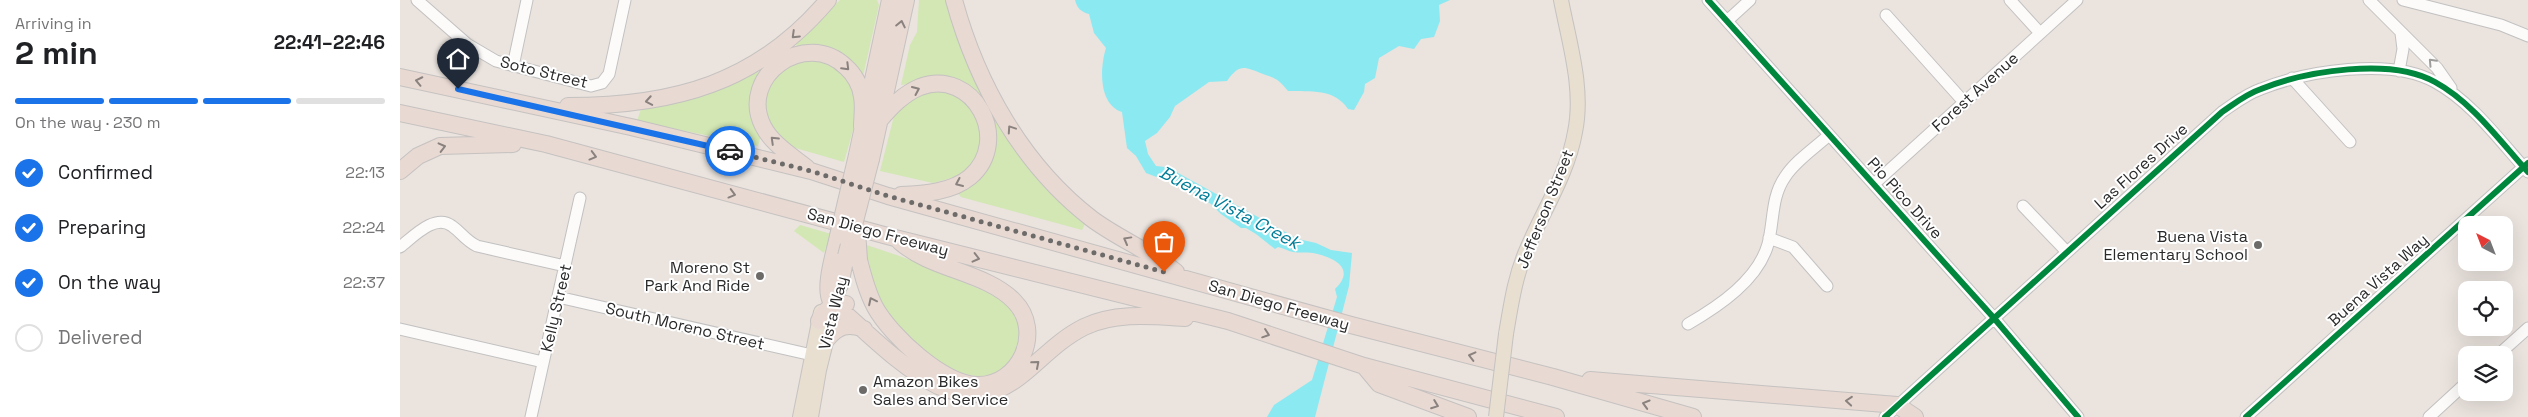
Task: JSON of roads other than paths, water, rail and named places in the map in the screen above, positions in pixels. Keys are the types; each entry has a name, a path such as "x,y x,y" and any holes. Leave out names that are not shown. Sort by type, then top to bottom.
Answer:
{"highway":[{"path":"536,106 632,104 654,100 723,81 785,44 828,0"},
{"path":"862,127 890,0"},
{"path":"895,238 913,253 996,288 1014,300 1024,316 1028,327 1025,351 1013,371 994,382 979,385 968,384 937,370 886,323 847,256 864,157 879,121 906,0"},
{"path":"954,0 964,34 986,86 1001,115 1036,163 1091,218 1160,260 1182,277"},
{"path":"811,171 769,137 760,120 758,110 760,92 766,76 777,64 789,56 803,52 824,54 842,62 859,84 862,96 864,157"},
{"name":"San Diego Freeway","path":"400,77 536,106 811,171 888,196 1351,325 1553,377 1693,417"},
{"path":"879,121 908,93 922,86 950,86 971,98 980,106 989,129 985,155 978,169 962,183 936,192 888,196"},
{"name":"San Diego Freeway","path":"400,113 546,144 895,238 1228,321 1364,366 1556,417"},
{"path":"400,171 418,156 440,146 546,144"},
{"name":"Vista Way","path":"834,284 847,256 858,209 864,157"},
{"path":"834,284 828,297 915,372 938,386 976,397 1002,391 1063,341 1084,327 1106,319 1146,316 1228,321"},
{"path":"819,321 822,315 835,304 853,306 890,339 899,344 909,346"},
{"path":"827,338 836,329 845,326 864,329"},
{"path":"1364,366 1379,384 1468,417"},
{"path":"1553,377 1898,405 1915,417"}],"main road":[{"name":"Jefferson Street","path":"1496,417 1512,293 1526,251 1567,160 1575,132 1576,85 1561,0"},
{"name":"Vista Way","path":"806,413 812,355 819,321 834,284"},
{"name":"Vista Way","path":"806,413 835,304"}],"street":[{"name":"Soto Street","path":"417,0 467,44 496,61 591,86 602,84 609,74 625,0"},
{"path":"513,66 528,0"},
{"name":"Pio Pico Drive","path":"1708,0 1994,317 2078,417"},
{"path":"1727,21 1750,0"},
{"path":"2010,0 2040,33"},
{"name":"Forest Avenue","path":"1874,184 2077,0"},
{"path":"2369,0 2437,68 2456,97"},
{"path":"2403,0 2501,25 2528,36"},
{"path":"1886,15 1964,102"},
{"path":"2399,71 2403,49 2401,33"},
{"name":"Las Flores Drive","path":"1885,417 2066,251 2222,112 2259,89 2292,78 2349,70 2399,71 2424,76 2466,104 2527,167"},
{"path":"2292,78 2350,142"},
{"path":"1688,324 1711,311 1754,272 1769,238 1777,191 1785,176 1830,135"},
{"name":"Buena Vista Way","path":"2246,417 2527,167"},
{"name":"Kelly Street","path":"531,417 580,198"},
{"path":"2023,206 2066,251"},
{"path":"400,247 431,224 443,221 453,226 465,240 477,246 565,266"},
{"path":"1769,238 1793,247 1827,286"},
{"name":"South Moreno Street","path":"558,297 812,355"},
{"path":"2508,346 2528,328"},
{"path":"400,329 543,362"},
{"path":"2429,417 2458,390"}],"water":[{"name":"Buena Vista Creek","path":"1075,0 1450,0 1439,5 1440,21 1434,37 1421,39 1414,49 1399,46 1379,58 1375,78 1365,84 1364,92 1354,110 1348,109 1336,97 1329,94 1288,91 1274,78 1243,68 1235,71 1227,81 1209,82 1175,106 1170,117 1157,133 1145,141 1148,154 1156,166 1174,168 1178,173 1298,239 1316,243 1331,250 1352,253 1349,286 1315,417 1267,417 1274,405 1312,380 1337,297 1335,289 1344,275 1343,269 1328,257 1293,252 1278,247 1275,249 1256,234 1246,228 1241,228 1221,214 1211,204 1183,187 1146,173 1136,156 1127,148 1122,112 1114,108 1105,93 1102,74 1106,48 1094,33 1089,14 1080,9"}],"place":[{"name":"Buena Vista Elementary School","path":"2258,245"},
{"name":"Moreno St Park And Ride","path":"760,276"},
{"name":"Amazon Bikes Sales and Service","path":"863,390"}]}
